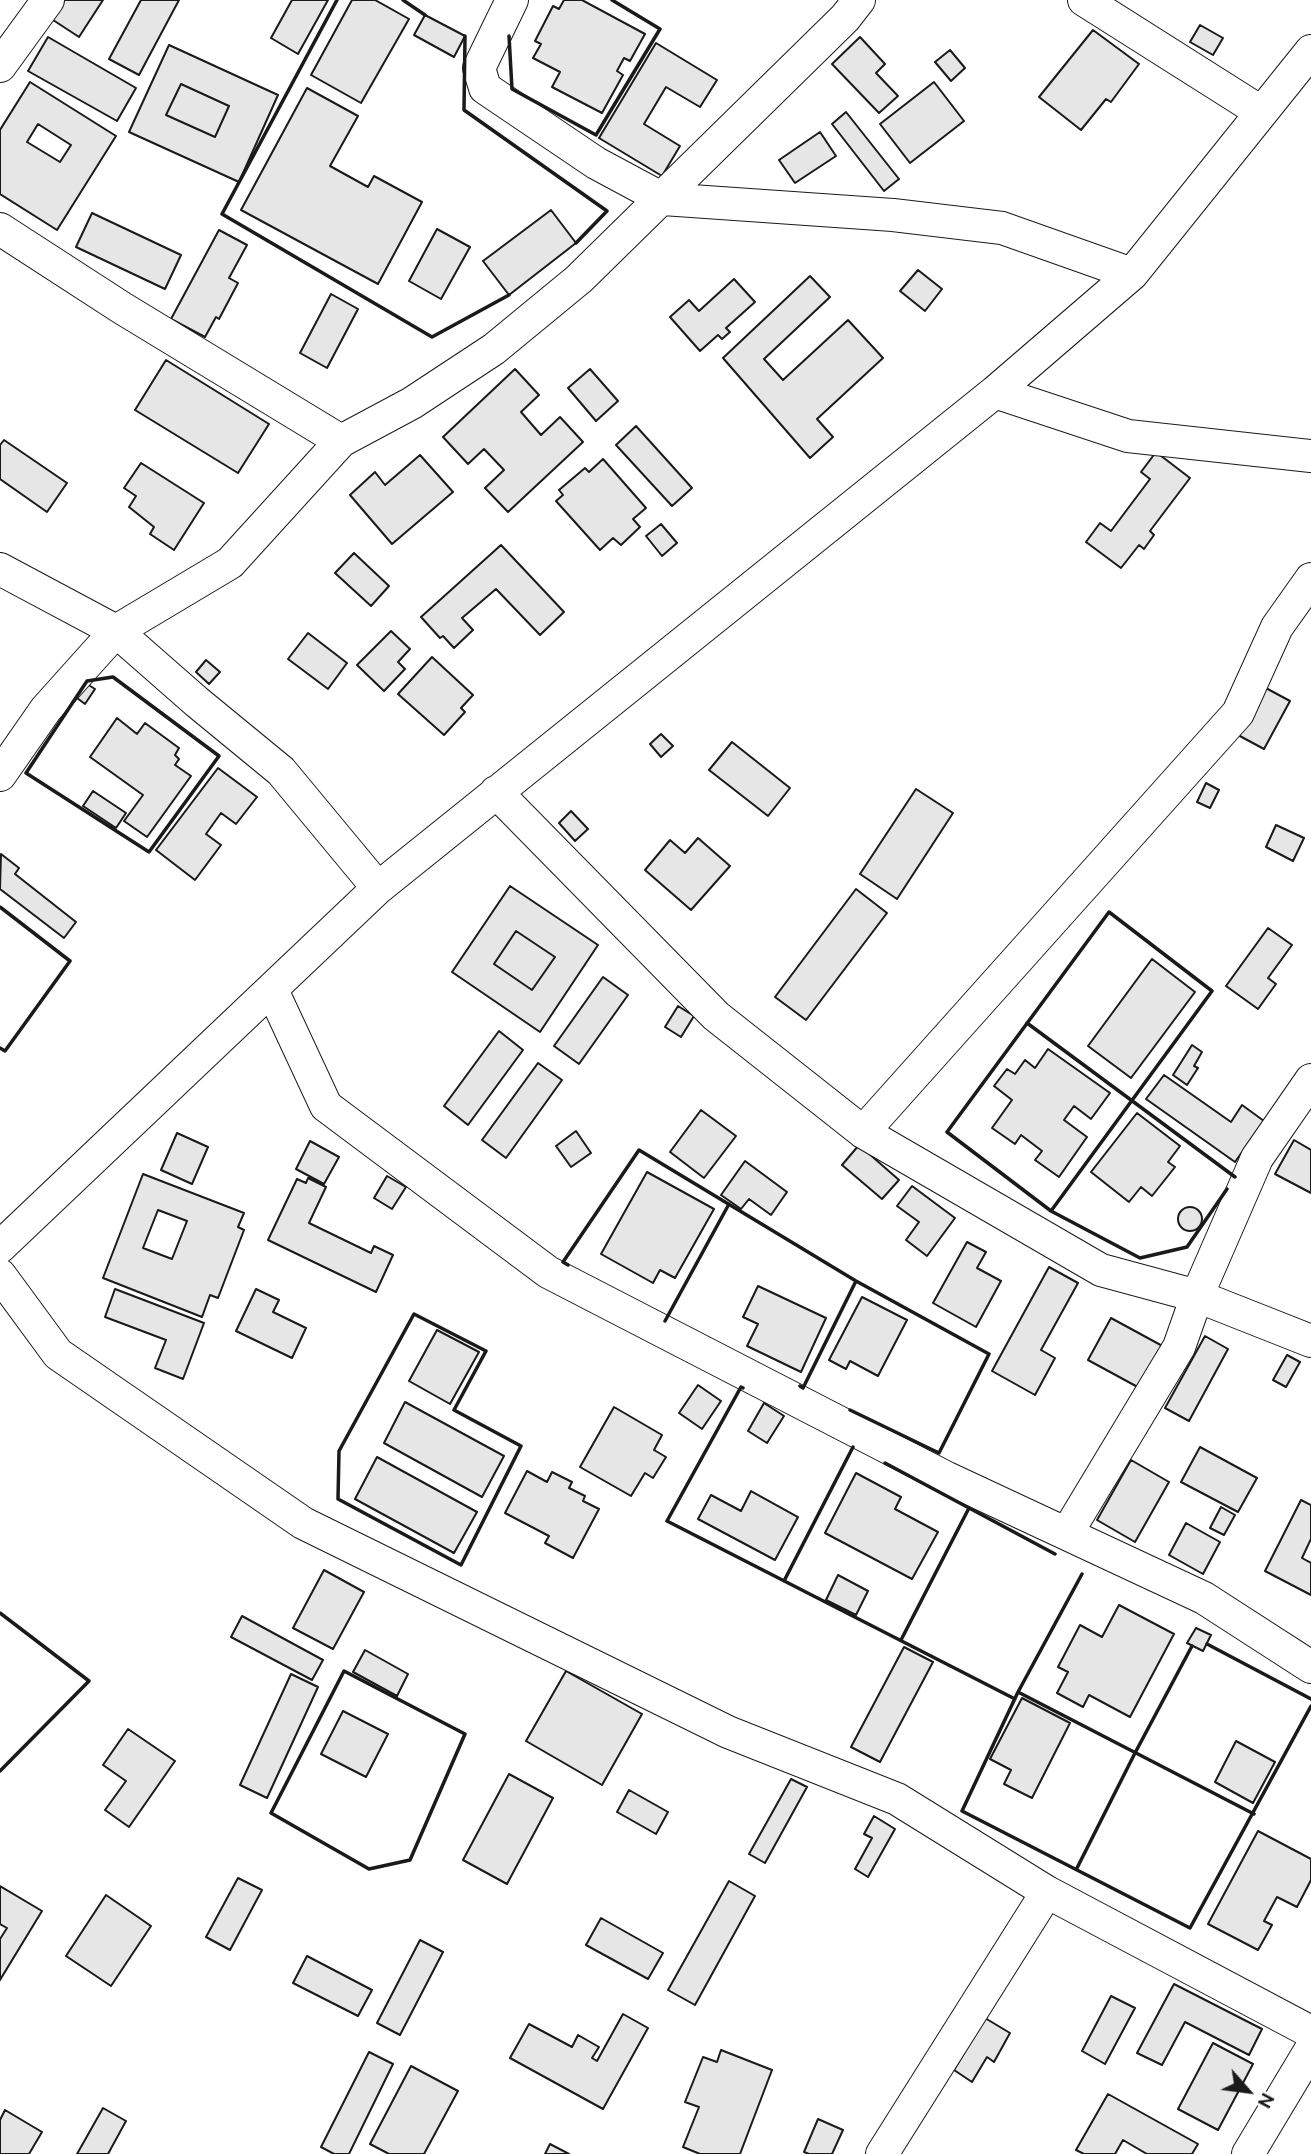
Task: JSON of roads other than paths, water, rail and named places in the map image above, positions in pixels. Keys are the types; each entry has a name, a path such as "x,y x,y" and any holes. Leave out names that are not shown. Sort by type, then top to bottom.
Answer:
{"street":[{"path":"0,66 48,0"},
{"path":"512,0 479,68 485,88 596,163 663,199 893,215 1002,228 1132,274"},
{"path":"0,775 46,709 116,631 230,563 341,441 412,403 494,349 579,279 845,18 859,0"},
{"path":"1084,0 1261,112"},
{"path":"0,1247 378,888 995,392 1132,274 1311,51"},
{"path":"0,229 341,441"},
{"path":"995,392 1128,436 1311,457"},
{"path":"0,569 116,631 281,771 378,888"},
{"path":"863,1132 1238,713 1276,627 1311,579"},
{"path":"496,792 716,1016 863,1132 1101,1270 1197,1296 1311,1341"},
{"path":"272,990 326,1106 548,1272 947,1478 1204,1598 1311,1667"},
{"path":"1067,1533 1179,1347 1197,1296 1257,1158 1311,1080"},
{"path":"0,1275 58,1354 303,1523 728,1732 897,1799 1047,1892 1311,2032"},
{"path":"882,2154 1047,1892"},
{"path":"1248,2154 1300,2094 1311,2049"}]}
